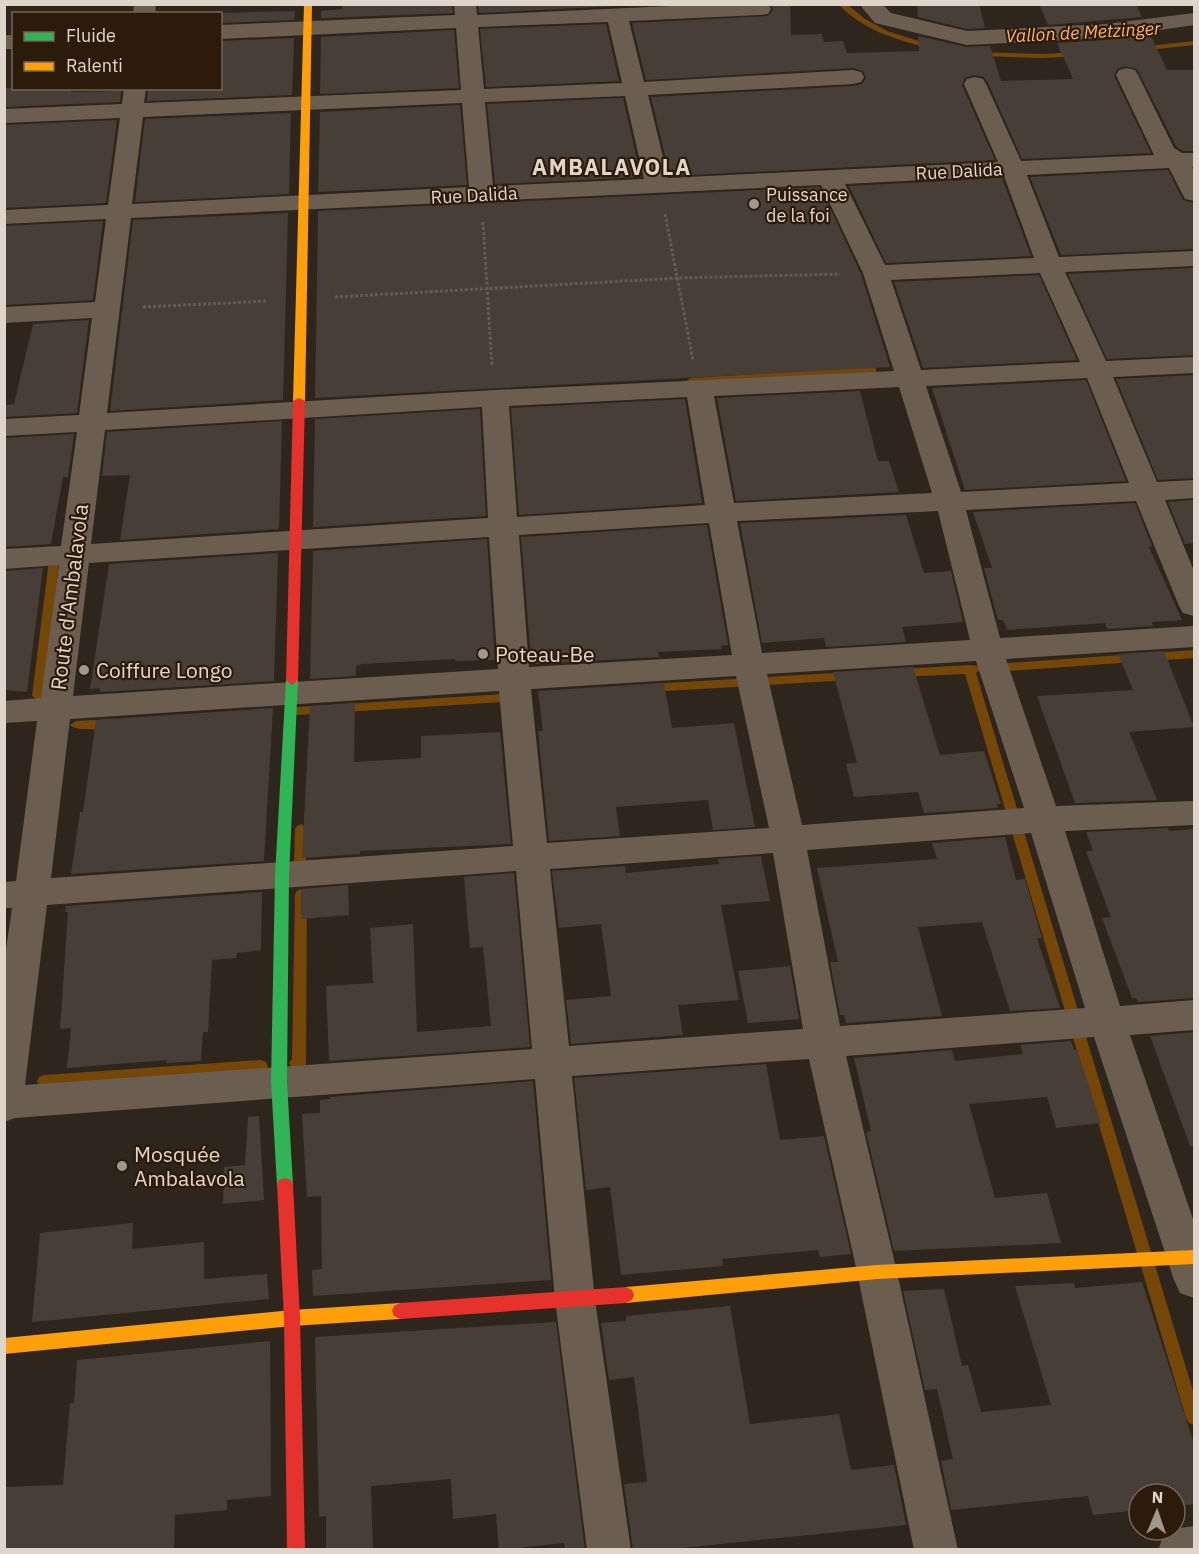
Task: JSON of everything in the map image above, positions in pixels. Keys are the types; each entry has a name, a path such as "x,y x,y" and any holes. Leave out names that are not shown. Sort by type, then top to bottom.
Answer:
{"street":[{"path":"296,1550 292,1318 279,1082 282,876 292,694 308,4"},
{"path":"869,4 883,18 967,38 1106,31 1194,19"},
{"path":"222,32 308,28 466,13 617,15 760,9"},
{"path":"466,13 482,194"},
{"path":"617,15 658,186"},
{"path":"1127,75 1164,152 1186,161 1194,194"},
{"path":"4,116 133,99 306,104 853,77"},
{"path":"975,84 1013,169 1049,265 1098,370 1194,606"},
{"name":"Route d'Ambalavola","path":"5,1104 18,894 55,708 133,99"},
{"name":"Rue Dalida","path":"4,217 1186,161"},
{"path":"4,1346 292,1318 575,1300 877,1272 1192,1265 1107,1021 988,650 950,503 876,273 830,178"},
{"path":"876,273 1194,258"},
{"path":"4,315 106,309"},
{"path":"4,428 299,410 494,386 696,376 909,378 1194,365"},
{"path":"696,376 749,665 788,839 824,1042 877,1272 936,1550"},
{"path":"494,386 514,679 531,857 575,1300 609,1550"},
{"path":"4,559 504,531 721,513 1194,489"},
{"path":"4,712 1194,636"},
{"path":"18,894 1044,819 1194,813"},
{"path":"5,1104 1194,1015"},
{"path":"1180,1550 1194,1548"}],"path":[{"path":"658,186 679,278 696,376"},
{"path":"482,194 494,386"},
{"path":"106,309 679,278 876,273"}],"building":[{"path":"452,4 453,13 321,18 321,11 342,9 342,6"},
{"path":"478,4 655,4 479,13"},
{"path":"771,4 790,4 791,35 822,34 824,42 843,41 847,53 919,51 918,36 966,47 990,46 1001,81 1073,79 1057,43 1150,34 1167,70 1194,70 1194,151 1183,151 1176,146 1137,69 1126,66 1117,69 1114,76 1151,153 1022,159 988,83 984,77 974,75 965,78 962,85 995,160 670,176 651,97 853,86 862,84 866,78 863,71 853,68 646,80 632,23 768,16 773,10"},
{"path":"917,4 979,4 985,28 967,29 918,17"},
{"path":"1039,4 1136,4 1142,17 1048,25"},
{"path":"295,11 294,20 222,23 222,13"},
{"path":"606,24 619,81 486,87 480,29"},
{"path":"454,30 459,88 320,94 321,37"},
{"path":"294,38 292,95 147,101 148,90 222,90 222,41"},
{"path":"4,88 72,90 71,92 121,91 120,102 4,107"},
{"path":"623,98 641,177 495,184 487,104"},
{"path":"460,105 467,185 318,192 320,112"},
{"path":"291,113 289,194 135,202 145,119"},
{"path":"117,120 106,203 4,208 4,125"},
{"path":"1168,170 1183,200 1194,203 1194,249 1061,255 1030,177"},
{"path":"1002,178 1031,256 886,263 849,186"},
{"path":"820,187 861,274 890,367 315,398 318,211"},
{"path":"288,213 283,400 110,411 133,220"},
{"path":"103,221 93,300 4,305 4,226"},
{"path":"1194,268 1194,355 1107,359 1068,274"},
{"path":"1039,275 1077,360 923,368 894,282"},
{"path":"89,320 77,413 4,417 4,405 14,404 33,324"},
{"path":"1194,375 1194,478 1158,480 1116,379"},
{"path":"1086,380 1126,481 965,490 932,388"},
{"path":"860,391 878,461 889,461 899,492 736,501 717,398"},
{"path":"685,399 702,503 519,515 511,408"},
{"path":"480,409 486,516 313,527 315,419"},
{"path":"282,421 279,529 120,540 130,475 102,476 107,432"},
{"path":"74,434 68,477 63,477 51,544 4,547 4,438"},
{"path":"1194,500 1194,543 1185,544 1168,502"},
{"path":"1135,503 1152,546 1149,547 1182,620 1152,622 1153,626 1107,629 1105,623 1007,630 1003,620 998,620 984,568 992,568 973,512"},
{"path":"906,515 924,573 951,571 963,622 902,627 906,642 826,647 824,638 762,643 740,523"},
{"path":"707,525 728,645 721,646 722,649 658,652 659,657 535,664 535,658 531,658 521,537"},
{"path":"487,539 495,660 455,661 455,659 362,664 356,666 356,676 310,679 313,551"},
{"path":"278,553 274,681 100,692 100,688 90,689 109,564"},
{"path":"43,568 27,692 4,690 4,571"},
{"path":"1164,651 1194,727 1129,732 1157,800 1075,803 1037,696 1133,690 1118,654"},
{"path":"913,667 940,755 984,751 1001,804 997,804 998,808 924,813 918,792 854,797 846,764 857,763 833,672"},
{"path":"664,683 672,728 734,723 755,827 713,830 708,800 616,807 620,836 549,841 538,731 543,731 538,691"},
{"path":"355,703 354,762 421,758 421,736 500,732 511,844 360,851 360,854 302,858 310,706"},
{"path":"273,708 264,861 71,874 80,812 83,812 96,720"},
{"path":"1168,828 1169,831 1194,829 1194,998 1138,1002 1136,998 1132,998 1102,918 1111,917 1086,851 1093,851 1086,832"},
{"path":"1005,837 1016,880 1025,879 1042,938 1037,938 1060,1008 1010,1011 982,922 918,927 942,1016 846,1023 844,1015 840,1015 830,962 838,962 817,868 937,859 932,843"},
{"path":"761,856 770,901 721,905 739,1000 678,1005 683,1035 571,1044 566,1000 611,996 601,924 559,928 552,871 625,866 626,873 719,864 718,859"},
{"path":"514,873 530,1047 329,1061 326,986 373,983 370,928 413,924 417,1032 491,1026 483,947 470,948 464,877"},
{"path":"348,885 349,915 301,919 301,889"},
{"path":"262,892 261,950 237,953 236,958 212,960 208,1032 203,1032 201,1061 166,1063 167,1060 67,1068 71,1028 60,1029 68,912 65,912 66,906"},
{"path":"790,966 799,1019 748,1023 738,971"},
{"path":"1194,1032 1194,1146 1190,1146 1150,1036"},
{"path":"1071,1041 1074,1050 1077,1049 1101,1123 1056,1128 1047,1097 969,1104 995,1198 1047,1193 1061,1243 894,1251 866,1132 871,1131 854,1058 952,1050 955,1061 1023,1054 1020,1045"},
{"path":"766,1064 780,1140 824,1136 851,1254 820,1257 818,1250 722,1259 723,1266 621,1275 610,1187 586,1190 574,1078"},
{"path":"533,1081 551,1280 313,1296 312,1270 322,1269 321,1196 307,1197 302,1114 320,1113 320,1100 330,1099 330,1097"},
{"path":"259,1116 264,1200 223,1204 224,1167 245,1165 248,1117"},
{"path":"133,1223 132,1249 204,1242 204,1279 267,1274 269,1299 32,1322 40,1233"},
{"path":"1142,1282 1194,1444 1194,1504 1187,1505 1187,1482 1127,1482 1127,1511 1093,1515 1088,1496 951,1510 941,1461 953,1459 937,1389 925,1390 903,1291 944,1289 962,1366 968,1365 981,1412 1051,1405 1015,1286 1074,1283 1075,1288"},
{"path":"730,1306 750,1424 839,1414 851,1470 894,1465 906,1525 663,1550 633,1550 624,1484 647,1482 634,1377 609,1380 601,1323 626,1321 626,1316"},
{"path":"556,1322 585,1550 565,1550 564,1543 499,1550 496,1514 453,1519 451,1479 371,1486 373,1550 326,1550 326,1516 319,1517 315,1337"},
{"path":"270,1341 271,1496 227,1500 227,1510 175,1515 174,1550 4,1550 4,1487 63,1485 70,1403 74,1403 77,1360"}],"waterway":[{"name":"Vallon de Metzinger","path":"842,4 873,27 909,41 934,47"},
{"name":"Vallon de Metzinger","path":"1140,49 1194,43"},
{"name":"Vallon de Metzinger","path":"978,54 1043,56 1078,54"},
{"path":"691,381 873,370"},
{"path":"38,696 54,560"},
{"path":"1152,657 1194,654"},
{"path":"993,668 1135,658"},
{"path":"901,673 969,669"},
{"path":"969,669 1194,1418"},
{"path":"969,669 976,669"},
{"path":"649,688 850,676"},
{"path":"297,711 503,698"},
{"path":"76,725 111,723"},
{"path":"300,864 301,829"},
{"path":"296,1063 299,1064 301,894"},
{"path":"44,1081 261,1066"}],"traffic: fast":[{"path":"285,1185 279,1082 282,876 292,680"}],"traffic: slow":[{"path":"299,401 308,4"},
{"path":"626,1295 877,1272 1194,1257"},
{"path":"4,1346 292,1318 400,1311"}],"traffic: jam":[{"path":"292,680 299,401"},
{"path":"285,1185 292,1318 296,1550"},
{"path":"400,1311 626,1295"}],"place":[{"name":"Puissance de la foi","path":"754,204"},
{"name":"Poteau-Be","path":"483,654"},
{"name":"Coiffure Longo","path":"84,670"},
{"name":"Mosquée Ambalavola","path":"122,1166"}],"district":[{"name":"AMBALAVOLA","path":"612,166"}]}
